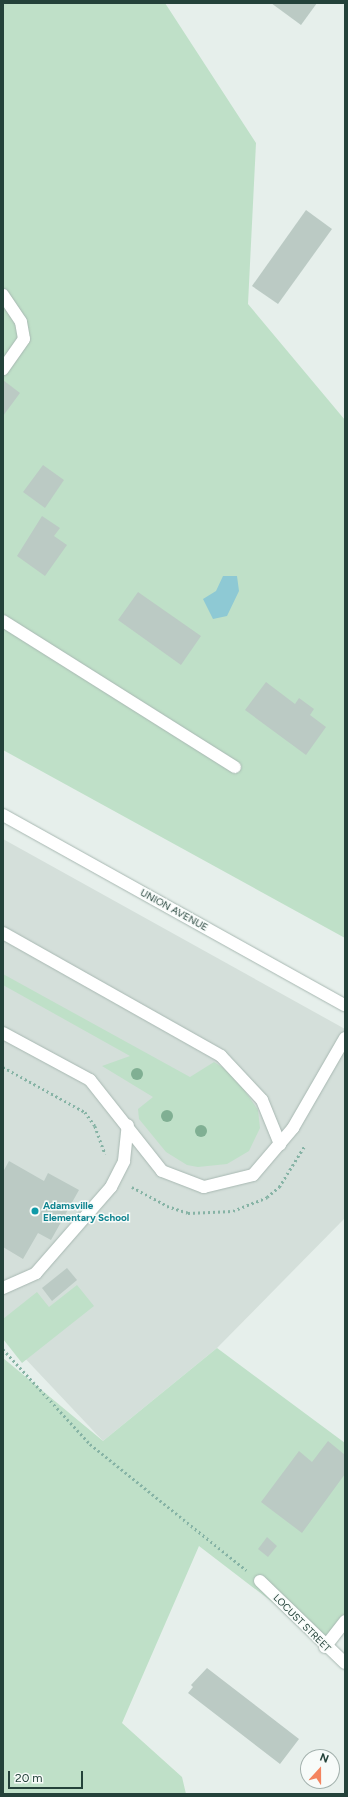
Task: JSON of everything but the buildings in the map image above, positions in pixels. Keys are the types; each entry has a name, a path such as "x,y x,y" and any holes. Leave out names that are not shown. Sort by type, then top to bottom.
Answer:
{"street":[{"path":"3,295 21,322 24,339 3,369"},
{"path":"3,621 235,767"},
{"name":"UNION AVENUE","path":"3,815 345,1004"},
{"path":"3,933 222,1056 262,1100 280,1144"},
{"path":"3,1033 90,1080 128,1125 162,1171 204,1187 253,1175 293,1128 345,1038"},
{"path":"3,1288 36,1274 111,1187 124,1161 128,1125"},
{"name":"LOCUST STREET","path":"260,1581 325,1647 345,1664"},
{"path":"325,1647 345,1620"}],"path":[{"path":"3,1067 85,1112 118,1175 141,1194 167,1206 188,1213 232,1211 266,1197 279,1187 310,1137"},
{"path":"3,1349 90,1444 260,1581"}],"shaded area":[{"path":"3,839 345,1029 345,1218 217,1348 103,1441 3,1335"}],"green space":[{"path":"3,3 165,3 256,143 248,304 345,420 345,938 3,750"},
{"path":"3,974 190,1077 214,1062 233,1074 258,1110 260,1128 249,1151 227,1164 198,1167 187,1165 166,1152 139,1119 138,1109 153,1097 102,1066 130,1056 3,985"},
{"path":"77,1285 94,1306 22,1363 3,1339 3,1319 37,1292 49,1307"},
{"path":"217,1348 345,1443 345,1622 327,1644 199,1546 122,1723 182,1777 186,1794 3,1794 3,1358 103,1441"}],"water":[{"path":"223,576 237,576 239,591 227,616 213,619 203,599 216,591"}],"place":[{"name":"Adamsville Elementary School","path":"35,1211"}]}
